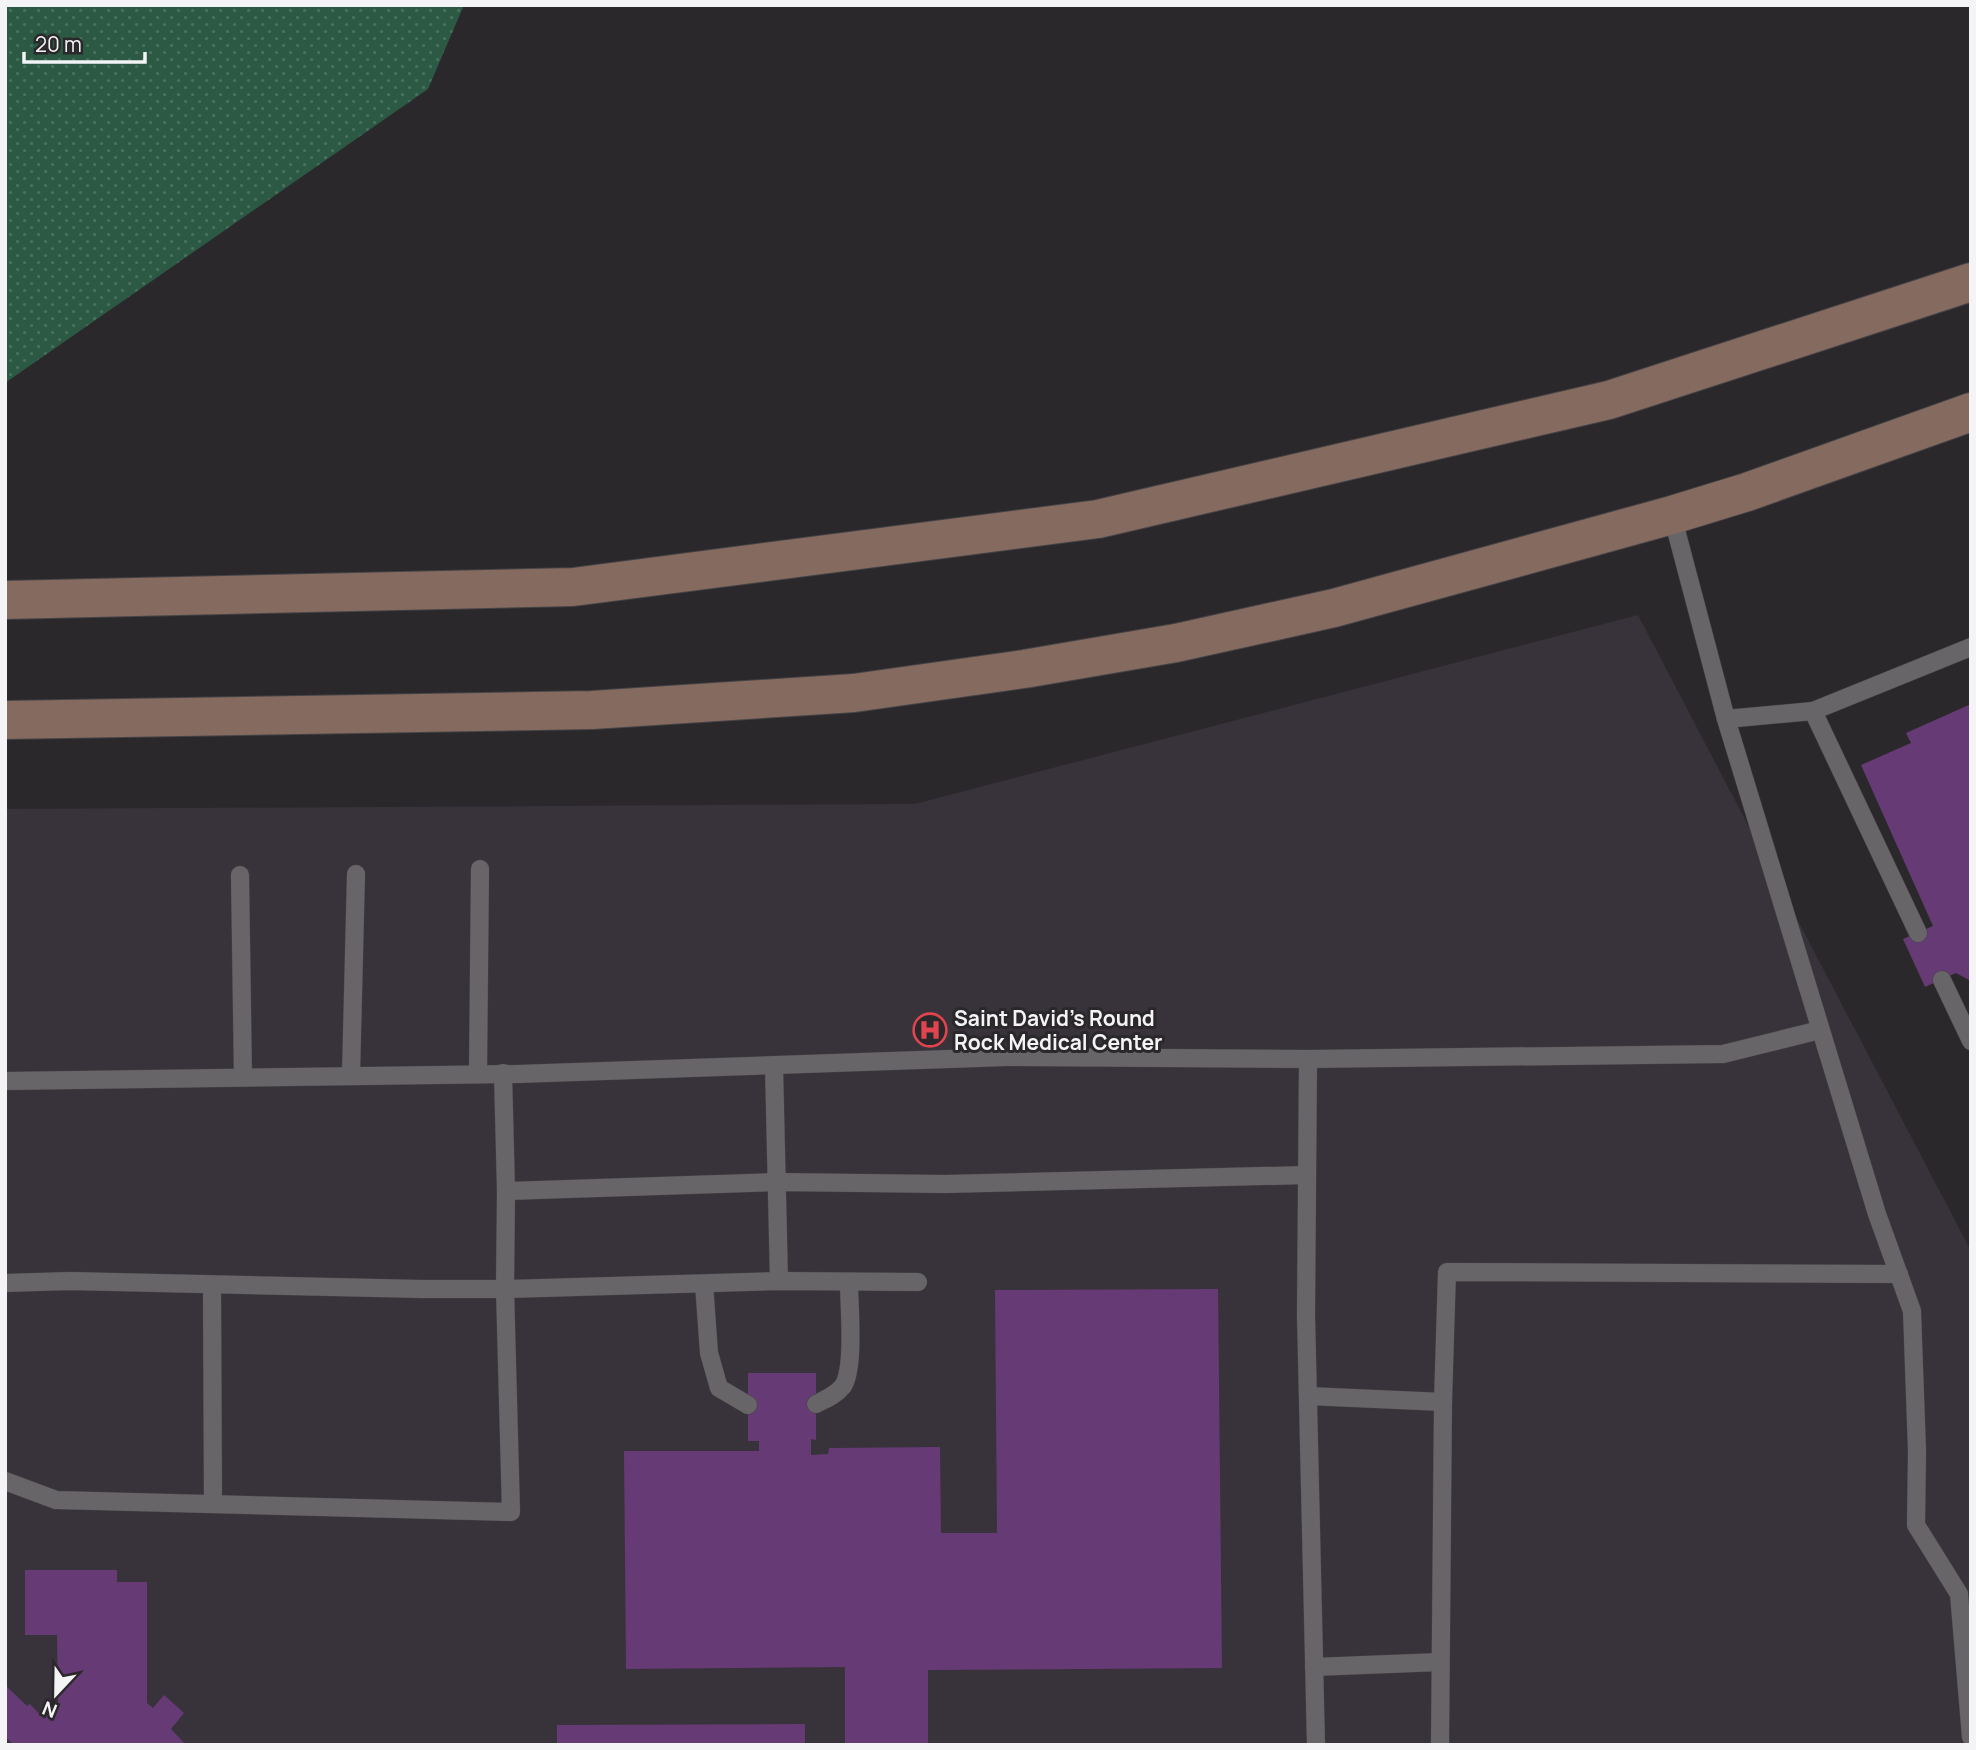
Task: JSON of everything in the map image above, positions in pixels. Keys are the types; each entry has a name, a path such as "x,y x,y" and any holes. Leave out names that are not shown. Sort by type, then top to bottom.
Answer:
{"main road":[{"path":"5,600 573,587 1098,519 1609,400 1971,282"},
{"path":"5,720 592,710 854,693 1024,669 1176,643 1334,608 1672,515 1746,492 1971,412"}],"lane":[{"path":"1672,515 1726,719 1877,1214 1912,1311 1917,1451 1916,1525 1959,1594 1971,1737"},
{"path":"1726,719 1813,711 1971,648"},
{"path":"1813,711 1918,933"},
{"path":"478,1074 480,869"},
{"path":"351,1075 356,874"},
{"path":"240,875 243,1077"},
{"path":"1942,980 1971,1041"},
{"path":"5,1081 478,1074 1006,1057 1308,1059 1723,1054 1821,1030"},
{"path":"1308,1059 1308,1396 1316,1745"},
{"path":"774,1066 779,1282"},
{"path":"5,1481 55,1500 511,1513 503,1073"},
{"path":"506,1191 776,1182 945,1184 1306,1175"},
{"path":"1440,1745 1447,1272 1899,1274"},
{"path":"5,1283 70,1281 505,1289 779,1282 918,1282"},
{"path":"816,1404 830,1398 844,1385 850,1358 849,1282"},
{"path":"704,1284 709,1353 719,1388 748,1405"},
{"path":"212,1285 213,1504"},
{"path":"1308,1396 1443,1402"},
{"path":"1314,1667 1440,1662"}],"shaded area":[{"name":"Saint David's Round Rock Medical Center","path":"1638,615 1971,1251 1971,1745 5,1745 5,809 915,804"}],"green space":[{"path":"5,5 464,5 428,89 5,383"}],"building":[{"path":"1971,704 1971,981 1956,973 1925,987 1903,939 1933,926 1861,765 1911,743 1906,733"},
{"path":"1218,1289 1222,1668 928,1670 928,1745 845,1745 845,1667 626,1669 624,1451 759,1451 759,1441 748,1441 748,1373 816,1373 816,1440 811,1439 811,1455 828,1454 829,1448 940,1447 941,1533 997,1533 995,1290"},
{"path":"25,1570 117,1570 117,1582 147,1582 147,1703 153,1708 164,1695 184,1713 171,1729 186,1745 14,1745 5,1737 5,1685 27,1706 30,1704 44,1719 58,1705 57,1635 25,1635"},
{"path":"805,1724 805,1745 557,1745 557,1725"}],"place":[{"name":"Saint David's Round Rock Medical Center","path":"930,1030"}]}
